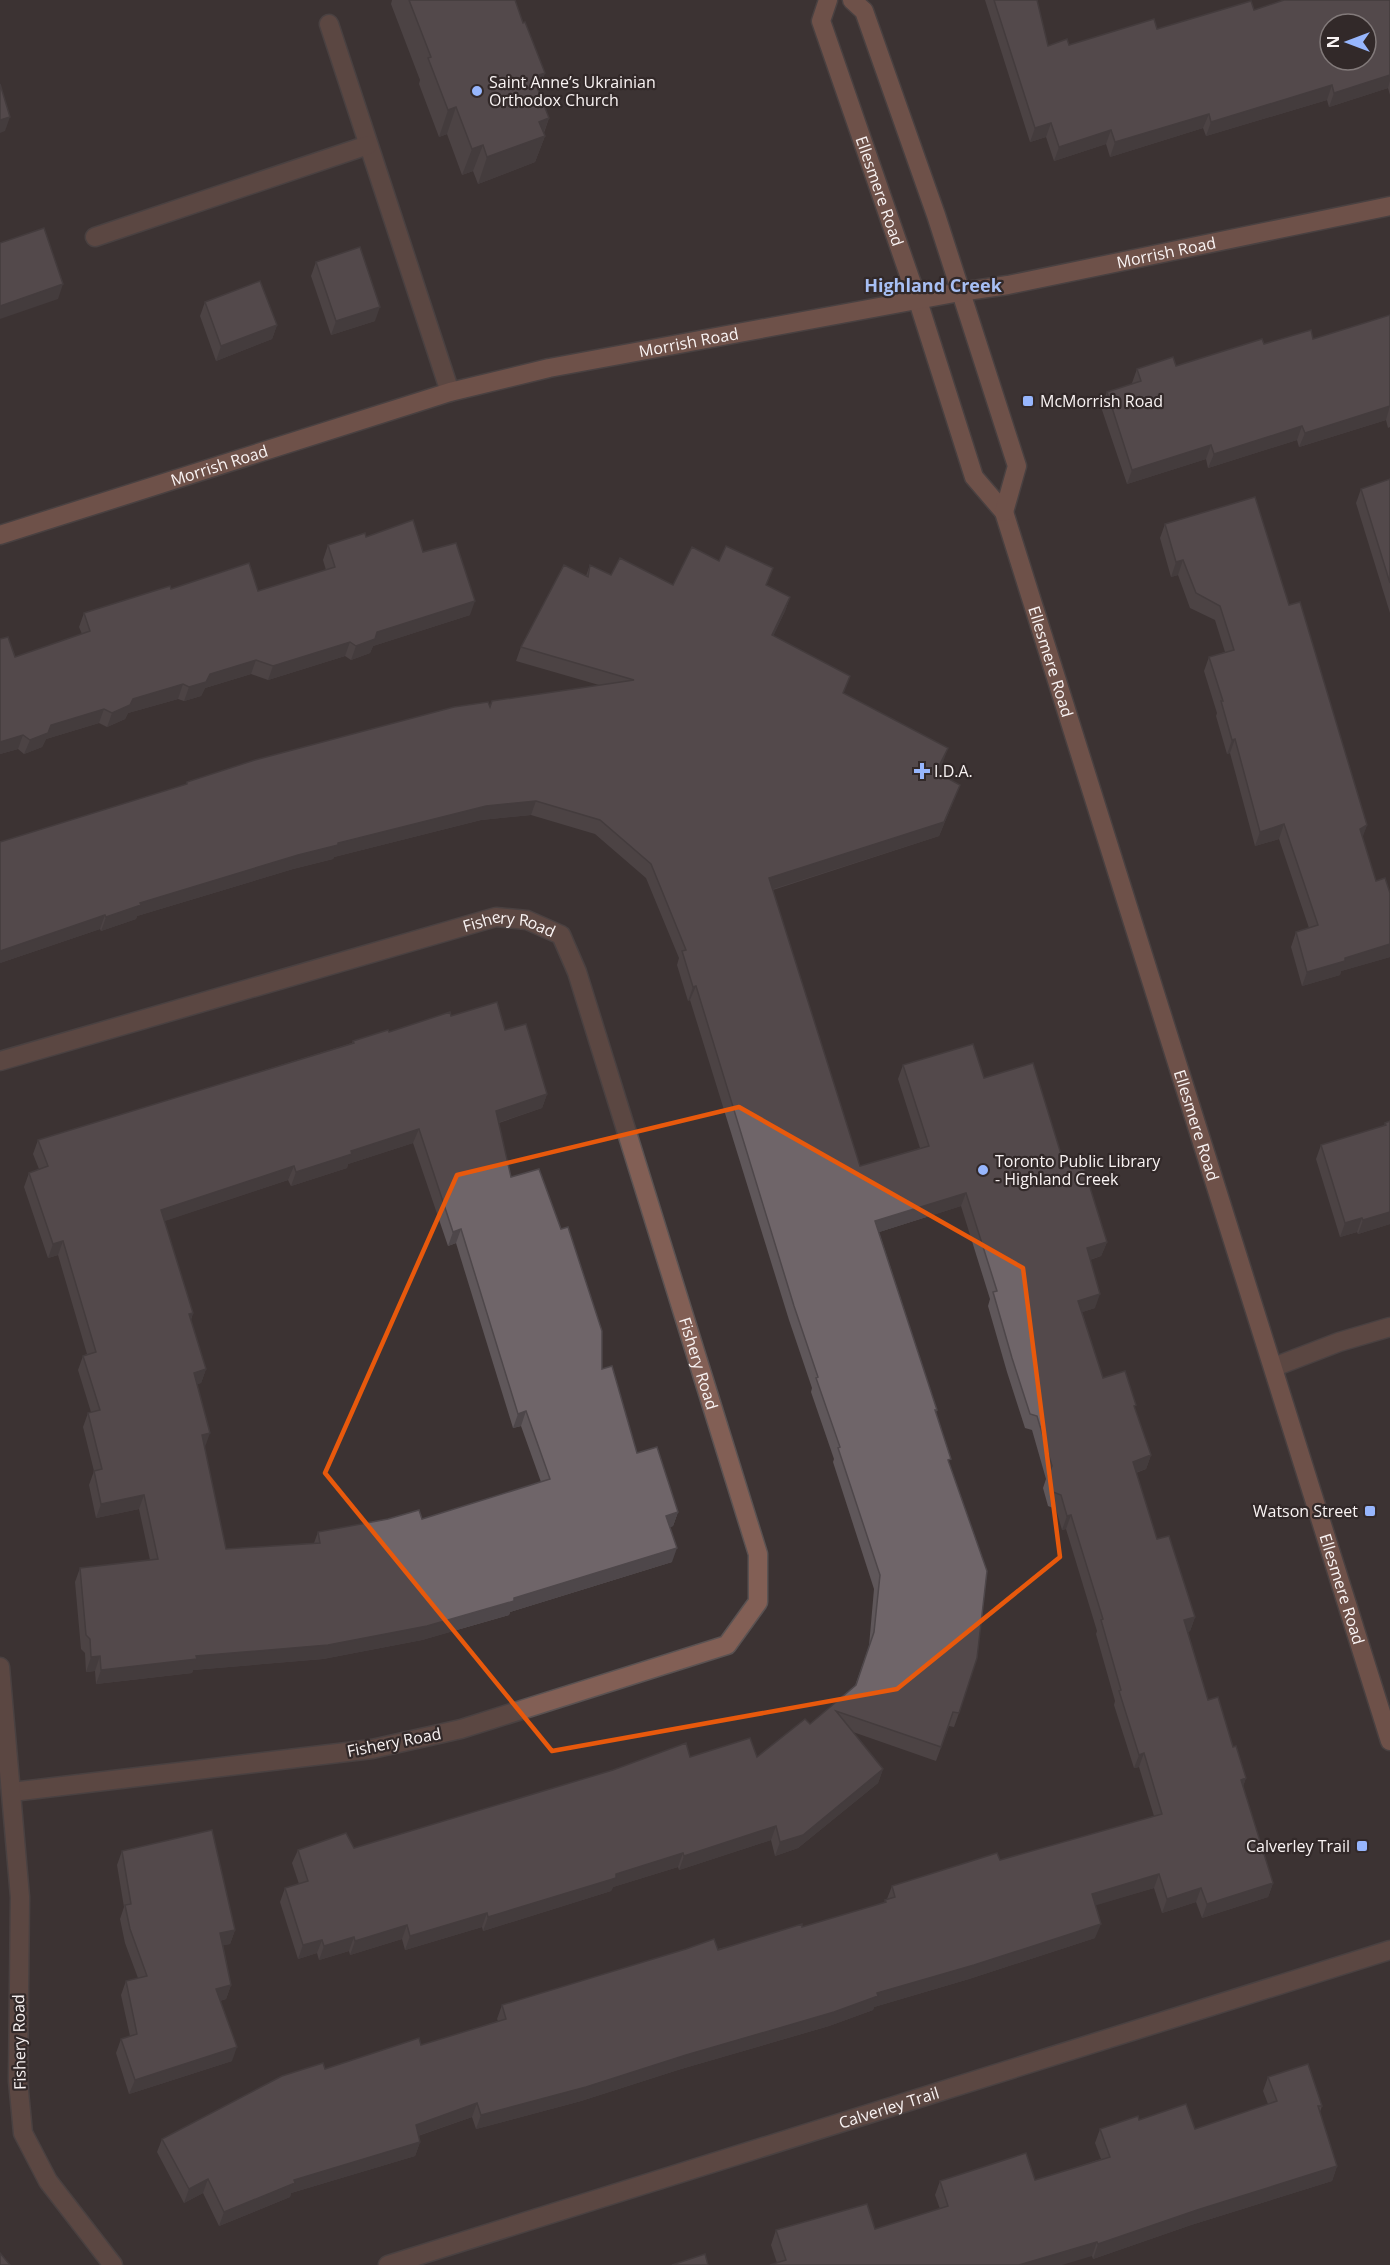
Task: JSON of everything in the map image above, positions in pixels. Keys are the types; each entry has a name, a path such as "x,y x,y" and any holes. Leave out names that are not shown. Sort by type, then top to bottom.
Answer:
{"main road":[{"name":"Ellesmere Road","path":"828,0 821,21 918,301 974,477 1004,512 1390,1741"},
{"path":"852,0 864,11 1017,466 1004,512"},
{"name":"Morrish Road","path":"0,535 450,393 549,368 1008,285 1390,206"}],"street":[{"path":"329,24 450,393"},
{"path":"95,237 368,146"},
{"name":"Fishery Road","path":"0,1061 496,916 526,920 561,935 580,982 758,1554 758,1602 727,1645 461,1729 372,1749 12,1792"},
{"path":"1274,1367 1340,1342 1390,1327"},
{"name":"Fishery Road","path":"0,1667 20,1897 18,2081 23,2133 48,2181 113,2265"},
{"name":"Calverley Trail","path":"388,2265 1390,1950"}],"highlighted area":[{"path":"739,1107 1023,1268 1060,1557 897,1689 552,1751 325,1473 457,1175"}],"building":[{"name":"Saint Anne’s Ukrainian Orthodox Church","path":"409,0 515,0 545,73 533,77 549,118 539,122 545,136 487,157 483,145 472,149 456,107 448,110"},
{"path":"994,0 1037,0 1048,46 1067,39 1069,45 1154,19 1157,29 1251,1 1254,10 1284,0 1390,0 1390,75 1334,93 1332,85 1211,122 1209,114 1115,142 1111,130 1059,147 1051,123 1035,128"},
{"path":"0,84 10,117 0,120"},
{"path":"44,228 63,284 0,306 0,243"},
{"path":"360,247 380,307 336,321 316,262"},
{"path":"260,281 277,325 221,346 205,302"},
{"path":"1390,315 1390,406 1305,433 1302,426 1214,454 1211,445 1132,470 1107,392 1141,381 1137,369 1173,357 1176,366 1262,339 1264,344 1311,330 1313,339"},
{"path":"1390,479 1390,583 1361,489"},
{"path":"1255,497 1289,605 1300,602 1367,825 1360,829 1376,881 1385,878 1390,893 1390,944 1307,972 1296,932 1318,925 1284,824 1260,832 1235,739 1232,740 1209,657 1234,650 1220,606 1196,593 1183,560 1176,562 1165,524"},
{"path":"413,520 423,552 456,543 475,601 377,632 375,639 356,646 350,642 273,666 256,660 210,674 206,682 189,687 183,684 133,699 130,705 112,713 104,709 51,725 48,733 30,740 23,735 0,742 0,639 8,637 15,657 90,631 84,613 170,586 171,589 249,563 258,591 335,567 328,545 365,533 366,537"},
{"path":"726,546 773,568 766,585 790,597 772,635 850,676 843,693 948,748 936,772 960,785 944,822 769,878 860,1166 929,1146 903,1065 973,1044 984,1078 1033,1063 1065,1167 1082,1162 1107,1242 1087,1248 1100,1294 1078,1301 1103,1378 1125,1371 1151,1455 1133,1462 1157,1539 1169,1536 1195,1617 1184,1620 1208,1700 1218,1697 1233,1747 1236,1746 1246,1778 1241,1780 1273,1883 1207,1904 1201,1888 1167,1899 1159,1874 1092,1894 1101,1924 877,1993 878,1996 834,2012 586,2087 481,2115 477,2103 416,2125 420,2142 294,2180 295,2183 224,2212 208,2179 189,2189 162,2139 282,2076 323,2063 325,2069 419,2038 421,2045 506,2019 502,2005 714,1939 718,1950 802,1924 802,1927 886,1902 885,1900 895,1897 892,1886 997,1853 1000,1860 1162,1814 1144,1753 1139,1755 1119,1691 1121,1690 1101,1620 1103,1619 1071,1515 1067,1516 1061,1495 1053,1492 1048,1475 1052,1466 1037,1416 1030,1414 1012,1358 993,1292 997,1291 966,1193 875,1221 937,1410 935,1410 951,1459 948,1460 987,1571 977,1658 959,1713 953,1712 941,1747 836,1711 883,1769 803,1835 780,1842 776,1826 684,1856 683,1853 616,1874 616,1878 488,1917 487,1913 410,1936 407,1925 355,1941 354,1937 324,1946 322,1940 303,1945 285,1888 308,1881 298,1850 346,1833 354,1848 613,1770 686,1743 690,1757 750,1738 757,1757 805,1719 810,1724 856,1685 874,1632 880,1575 816,1378 818,1377 696,986 693,987 682,951 686,950 651,864 600,820 536,801 486,806 338,843 338,845 140,903 141,905 0,951 0,842 187,784 187,782 255,760 454,707 488,702 490,707 492,701 634,680 521,647 564,565 588,577 590,565 611,575 620,558 673,585 692,547 719,561"},
{"path":"497,1002 505,1030 526,1024 547,1094 496,1111 511,1177 539,1169 561,1229 568,1227 602,1331 602,1369 612,1366 637,1453 657,1447 678,1512 666,1516 677,1548 514,1598 514,1601 427,1626 328,1645 196,1656 197,1659 101,1670 100,1656 91,1657 90,1639 86,1635 80,1568 158,1559 144,1495 101,1504 94,1471 102,1469 88,1413 100,1410 83,1356 96,1352 63,1241 53,1244 29,1173 48,1166 38,1140 354,1043 353,1041 388,1030 389,1032 450,1012 451,1016","holes":["419,1129 453,1232 461,1229 518,1414 526,1411 550,1479 422,1519 419,1510 388,1519 318,1532 320,1543 226,1549 202,1435 210,1433 194,1373 206,1369 189,1314 193,1313 161,1210 294,1166 296,1172"]},
{"path":"1390,1121 1390,1212 1345,1223 1321,1145 1386,1125 1385,1123"},
{"path":"212,1830 235,1930 220,1933 231,1985 216,1989 237,2047 135,2080 121,2039 137,2034 126,1981 147,1976 130,1929 125,1905 131,1904 122,1851"},
{"path":"1308,2064 1322,2106 1318,2106 1337,2166 1098,2244 1097,2242 1019,2265 770,2265 786,2260 776,2230 867,2204 875,2229 948,2206 940,2181 1026,2153 1035,2180 1110,2157 1100,2129 1138,2116 1139,2120 1186,2104 1195,2129 1277,2101 1268,2077"},
{"path":"0,2253 10,2265 0,2265"},
{"path":"705,2254 708,2265 672,2265"}],"place":[{"name":"Saint Anne’s Ukrainian Orthodox Church","path":"477,91"},
{"name":"McMorrish Road","path":"1028,401"},
{"name":"I.D.A.","path":"922,771"},
{"name":"Toronto Public Library - Highland Creek","path":"983,1170"},
{"name":"Watson Street","path":"1370,1511"},
{"name":"Calverley Trail","path":"1362,1846"}],"district":[{"name":"Highland Creek","path":"933,285"}]}
